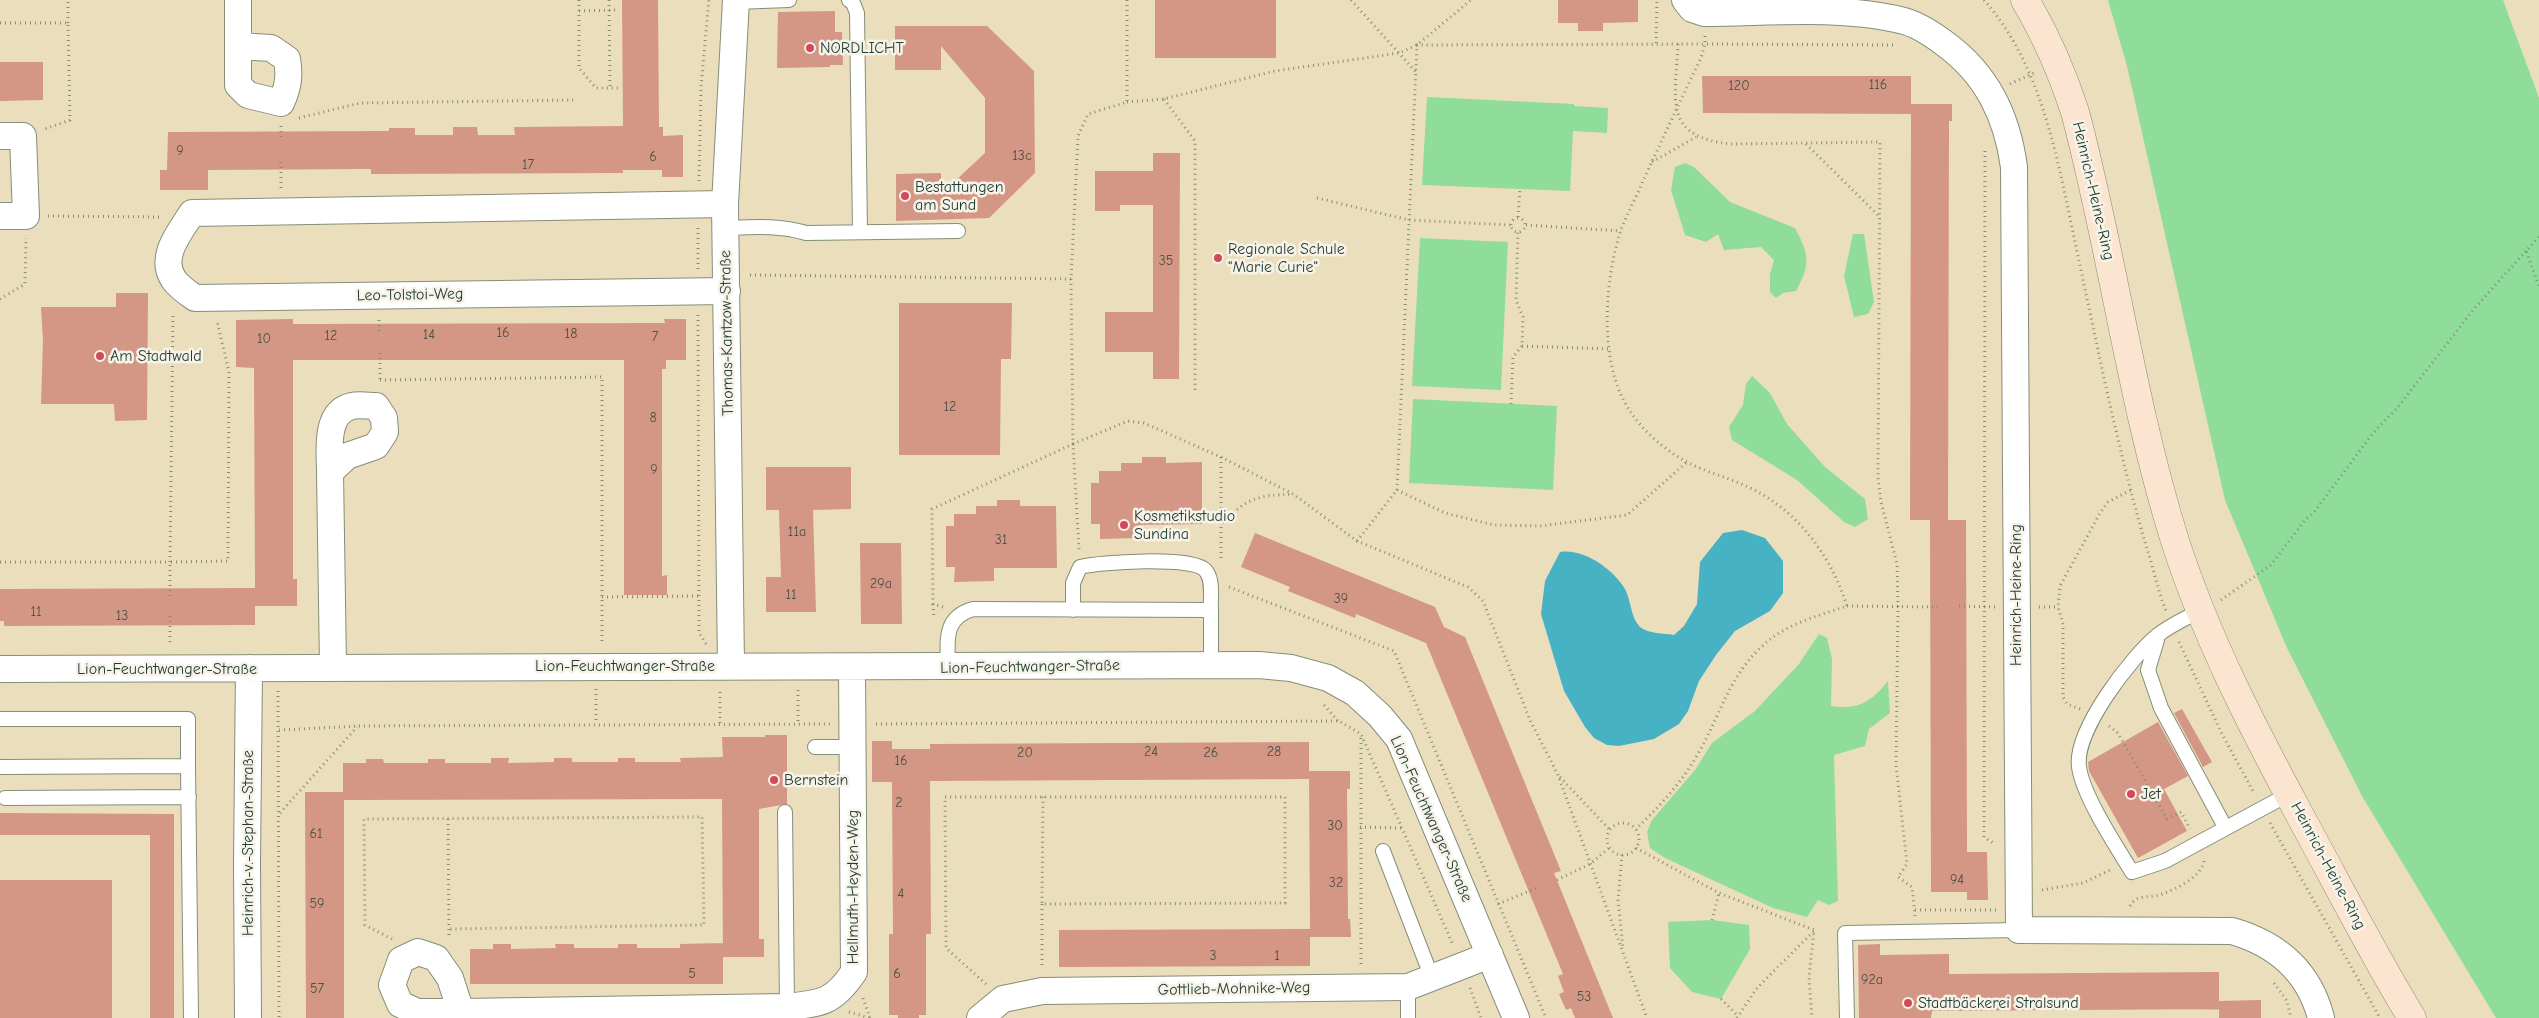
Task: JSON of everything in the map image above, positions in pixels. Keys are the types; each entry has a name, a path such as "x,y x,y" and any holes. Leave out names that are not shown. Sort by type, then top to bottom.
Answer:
{"main road":[{"name":"Heinrich-Heine-Ring","path":"2025,0 2058,61 2074,112 2155,470 2176,542 2207,608 2233,688 2384,971 2412,1018"}],"street":[{"path":"238,0 238,46"},
{"name":"Heinrich-Heine-Ring","path":"1685,0 1692,9 1704,13 1847,6 1906,21 1929,31 1962,56 1982,79 1998,104 2007,129 2014,167 2018,897 2009,930"},
{"name":"Thomas-Kantzow-Straße","path":"726,665 726,216 735,1"},
{"path":"0,216 26,216 12,136"},
{"path":"174,279 168,259 174,241 192,213 698,204 726,216"},
{"name":"Leo-Tolstoi-Weg","path":"174,279 195,298 698,292 727,283"},
{"path":"330,472 347,456 376,446 385,432 384,418 376,406 351,406 337,416 330,432 330,472 333,667"},
{"name":"Lion-Feuchtwanger-Straße","path":"0,669 726,665 948,668 1211,665 1291,668 1328,678 1355,693 1380,716 1400,739 1516,1018"},
{"name":"Hellmuth-Heyden-Weg","path":"418,952 402,960 392,985 400,1004 416,1012 696,1013 787,1007 822,1011 842,989 854,972 852,667"},
{"name":"Heinrich-v.-Stephan-Straße","path":"248,1018 249,668"},
{"path":"2009,930 2232,931 2255,938 2277,950 2296,968 2311,992 2321,1018"},
{"path":"418,952 436,958 450,978 461,1012"},
{"name":"Gottlieb-Mohnike-Weg","path":"980,1018 1003,999 1042,991 1361,988 1420,983 1490,955"}],"lane":[{"path":"735,1 789,0"},
{"path":"849,0 853,3 857,13 860,232"},
{"path":"726,216 806,232 958,231"},
{"path":"1073,610 1073,583 1080,567 1098,562 1189,562 1204,568 1210,577 1211,665"},
{"path":"2207,608 2158,635 2119,677 2095,714 2082,742 2079,766 2089,794 2132,872 2165,861 2289,794"},
{"path":"948,668 948,637 952,622 963,612 973,610 1211,610"},
{"path":"2158,635 2148,670 2161,708 2225,827"},
{"path":"0,720 188,720 190,1018"},
{"path":"815,748 853,736"},
{"path":"0,767 188,766"},
{"path":"5,798 188,796"},
{"path":"785,812 787,1007"},
{"path":"1383,851 1420,983 1408,1018"},
{"path":"1847,1018 1845,933 2009,930"}],"path":[{"path":"12,136 70,120 68,0"},
{"path":"579,0 579,68 596,88 618,88"},
{"path":"610,0 610,88"},
{"path":"709,0 701,86 698,204 699,633 726,665 720,723"},
{"path":"1127,0 1127,102"},
{"path":"1352,0 1416,73"},
{"path":"1080,567 1073,444 1071,279 1078,136 1088,114 1127,102 1164,99 1275,71 1399,53 1417,45 1471,0"},
{"path":"1656,43 1657,0"},
{"path":"579,11 617,10"},
{"path":"0,23 68,22"},
{"path":"1678,44 1675,110 1696,137 1711,142 1731,144 1880,142 1878,477 1881,502 1897,564 1896,765 1907,864 1898,877 1912,887 1915,931"},
{"path":"1705,44 1701,58 1675,110 1621,232 1609,288 1609,349 1617,387 1630,412 1655,439 1686,462 1748,486 1786,509 1817,546 1830,566 1847,606"},
{"path":"1417,45 1885,44 1901,48"},
{"path":"1356,541 1397,490 1417,45"},
{"path":"1164,99 1195,141 1195,390"},
{"path":"290,121 360,102 575,100"},
{"path":"281,120 281,139"},
{"path":"1652,162 1696,137"},
{"path":"1806,143 1880,217"},
{"path":"1985,148 1984,837 1995,843 1999,851"},
{"path":"1518,217 1520,189"},
{"path":"1317,198 1409,220 1511,225"},
{"path":"0,300 25,284 26,216 174,217 192,213"},
{"path":"1518,217 1522,218 1526,225"},
{"path":"1518,217 1514,218 1511,225 1514,231 1522,232 1526,225"},
{"path":"1526,225 1621,232"},
{"path":"1511,404 1513,357 1522,346 1523,317 1516,300 1518,232"},
{"path":"2207,608 2272,565 2305,520 2316,511 2373,433 2389,418 2474,310 2539,236"},
{"path":"2526,251 2539,286"},
{"path":"170,596 174,279"},
{"path":"727,283 1071,279"},
{"path":"0,562 228,562 229,372 217,328 216,298"},
{"path":"1522,346 1609,349"},
{"path":"376,406 380,380 380,353"},
{"path":"380,380 602,377 602,666 595,676 596,723"},
{"path":"934,621 932,509 1073,444 1128,421 1144,423 1221,456 1293,494 1356,541 1468,588 1482,601 1530,720 1558,775 1647,1018"},
{"path":"1397,490 1445,513 1494,525 1540,526 1627,516 1686,462"},
{"path":"1221,524 1240,506 1260,496 1293,494"},
{"path":"1221,584 1394,651 1546,1018"},
{"path":"602,597 699,596"},
{"path":"934,604 963,612"},
{"path":"1636,829 1685,773 1699,752 1733,680 1754,654 1774,636 1800,623 1847,606 1940,606"},
{"path":"1958,606 2016,607"},
{"path":"278,668 280,813 279,1018"},
{"path":"279,730 358,726 720,723 853,736 1339,721 1361,734 1462,967 1481,1018"},
{"path":"280,813 358,726"},
{"path":"1361,734 1361,988"},
{"path":"1558,775 1609,829"},
{"path":"1042,991 1043,796"},
{"path":"1003,999 946,948 945,797 1285,797 1285,903 1042,904"},
{"path":"418,952 365,924 364,819 702,817 704,925 449,929"},
{"path":"448,819 450,978"},
{"path":"1622,822 1630,824 1636,829 1640,838 1636,848 1632,852 1622,855 1609,848 1606,836 1609,829 1615,824 1622,822"},
{"path":"1360,827 1401,828"},
{"path":"2128,931 2129,908 2133,901 2140,897 2161,895 2193,877 2202,868 2203,855 2197,843"},
{"path":"1556,880 1590,864 1609,848"},
{"path":"1636,848 1719,893 1814,930"},
{"path":"1622,855 1618,900 1623,951"},
{"path":"2018,897 2035,891 2083,883 2127,863"},
{"path":"1500,904 1537,888"},
{"path":"1712,920 1719,893"},
{"path":"1915,910 2000,910 2009,930"},
{"path":"1721,999 1738,1017 1757,988 1814,930"},
{"path":"1812,1018 1809,977 1814,930"}],"green space":[{"path":"2108,0 2503,0 2539,98 2539,1018 2496,1018 2362,796 2287,648 2225,500 2127,66"},
{"path":"1427,97 1574,104 1574,106 1608,108 1607,133 1573,131 1570,191 1422,185"},
{"path":"1685,163 1694,167 1730,202 1795,228 1803,245 1806,259 1804,273 1796,291 1783,293 1776,298 1770,292 1770,274 1774,260 1761,247 1724,250 1718,234 1706,242 1685,235 1671,190 1675,167"},
{"path":"1853,234 1864,234 1874,302 1868,314 1854,317 1844,276"},
{"path":"1420,238 1508,242 1501,390 1412,386"},
{"path":"1752,376 1770,393 1787,424 1825,467 1865,499 1868,519 1855,527 1844,522 1797,480 1732,440 1729,427 1743,405 1746,384"},
{"path":"1413,399 1557,406 1553,490 1409,483"},
{"path":"1819,634 1827,638 1832,659 1831,706 1849,707 1864,703 1888,681 1890,713 1869,729 1865,746 1834,755 1838,901 1829,905 1818,900 1807,917 1773,908 1665,858 1650,848 1647,832 1652,820 1695,770 1712,743 1755,711 1799,664"},
{"path":"1712,920 1749,925 1750,949 1721,999 1692,992 1670,968 1668,922"}],"water":[{"path":"1742,530 1765,538 1783,561 1783,593 1770,611 1735,631 1699,681 1688,711 1679,724 1654,739 1619,746 1607,745 1594,738 1585,727 1564,691 1541,614 1545,581 1560,552 1579,553 1607,568 1626,591 1633,615 1640,627 1652,632 1674,635 1684,626 1697,604 1700,562 1723,533"}],"building":[{"path":"622,0 658,0 659,127 663,127 663,136 683,135 683,177 662,177 662,170 623,170 623,173 371,174 371,169 208,170 208,190 160,190 160,170 167,170 168,132 389,131 389,128 415,128 415,135 453,135 453,127 477,127 478,135 515,135 514,127 623,126"},
{"path":"1155,0 1276,0 1276,58 1155,58"},
{"path":"1558,0 1638,0 1638,22 1603,23 1603,31 1578,31 1578,23 1558,23"},
{"name":"NORDLICHT","path":"835,11 835,32 842,32 843,65 777,68 778,12"},
{"path":"895,26 987,26 1034,71 1035,173 989,218 896,221 896,174 941,173 941,194 985,153 985,98 941,46 941,70 895,70"},
{"path":"0,62 43,62 43,100 0,101"},
{"path":"1702,76 1911,76 1911,104 1952,104 1952,121 1949,121 1948,520 1966,520 1967,852 1987,852 1988,900 1967,900 1967,892 1931,892 1930,520 1910,520 1911,114 1703,113"},
{"path":"1153,153 1180,153 1179,379 1153,379 1153,352 1105,352 1105,312 1153,312 1153,205 1120,205 1120,211 1095,211 1095,171 1153,171"},
{"name":"Am Stadtwald","path":"116,293 148,293 147,420 115,421 114,404 41,404 43,341 41,307 116,307"},
{"path":"899,303 1012,303 1011,359 1001,359 1000,455 899,455"},
{"path":"293,319 293,324 665,323 664,319 686,319 686,360 666,360 666,369 662,369 662,576 667,575 667,595 624,595 624,360 293,360 293,579 297,579 297,606 255,606 255,625 4,626 4,621 0,621 0,589 255,588 254,368 236,367 236,320"},
{"path":"1142,457 1166,457 1166,463 1202,462 1202,524 1139,525 1139,538 1100,539 1100,524 1091,524 1091,483 1099,483 1099,471 1121,471 1121,463 1142,463"},
{"path":"766,467 851,467 851,509 813,510 816,612 766,612 766,577 781,577 779,510 766,510"},
{"path":"997,500 1020,500 1020,506 1056,506 1057,568 994,568 994,581 954,582 955,567 946,567 946,526 954,526 954,514 976,514 976,506 997,506"},
{"path":"1255,533 1435,607 1444,627 1465,637 1561,871 1554,873 1613,1018 1575,1018 1571,1008 1566,1010 1559,994 1564,992 1558,976 1563,974 1426,643 1356,614 1355,618 1288,591 1290,587 1241,567"},
{"path":"860,543 901,543 902,624 861,624"},
{"path":"2182,709 2212,762 2203,767 2174,713"},
{"path":"2158,722 2188,776 2164,789 2187,831 2138,858 2089,771 2088,762"},
{"path":"765,735 787,735 787,804 759,809 759,939 764,939 764,957 723,957 722,799 344,800 344,1018 306,1018 305,792 343,792 343,763 366,763 366,759 383,759 384,763 428,763 428,759 445,759 445,763 491,763 491,758 509,758 508,763 554,762 554,758 572,758 572,762 618,762 618,758 635,758 635,762 681,762 680,758 723,757 722,737 765,737"},
{"path":"872,741 892,741 892,749 930,749 930,744 1309,742 1309,779 930,781 931,934 926,934 926,1015 919,1015 919,1018 898,1018 898,1015 889,1015 889,934 893,934 892,782 872,782"},
{"path":"1309,771 1350,771 1350,789 1347,789 1348,919 1350,919 1351,937 1310,937 1310,966 1059,967 1059,930 1310,929"},
{"path":"0,813 174,814 174,1018 150,1018 150,835 0,835"},
{"path":"0,880 112,880 112,1018 0,1018"},
{"path":"723,943 723,984 470,984 470,949 493,949 493,944 511,944 511,949 556,948 555,944 574,944 574,948 618,948 618,944 637,944 637,948 680,948 680,944"},
{"path":"1880,944 1880,955 1949,954 1949,974 2219,972 2219,1009 1932,1011 1931,1018 1859,1018 1858,945"},
{"path":"2261,1000 2261,1018 2219,1018 2219,1001"}],"place":[{"name":"NORDLICHT","path":"810,48"},
{"name":"Bestattungen am Sund","path":"905,196"},
{"name":"Regionale Schule \"Marie Curie\"","path":"1218,258"},
{"name":"Am Stadtwald","path":"100,356"},
{"name":"Kosmetikstudio Sundina","path":"1124,525"},
{"name":"Bernstein","path":"774,780"},
{"name":"Jet","path":"2131,794"},
{"name":"Stadtbäckerei Stralsund","path":"1908,1003"}]}
